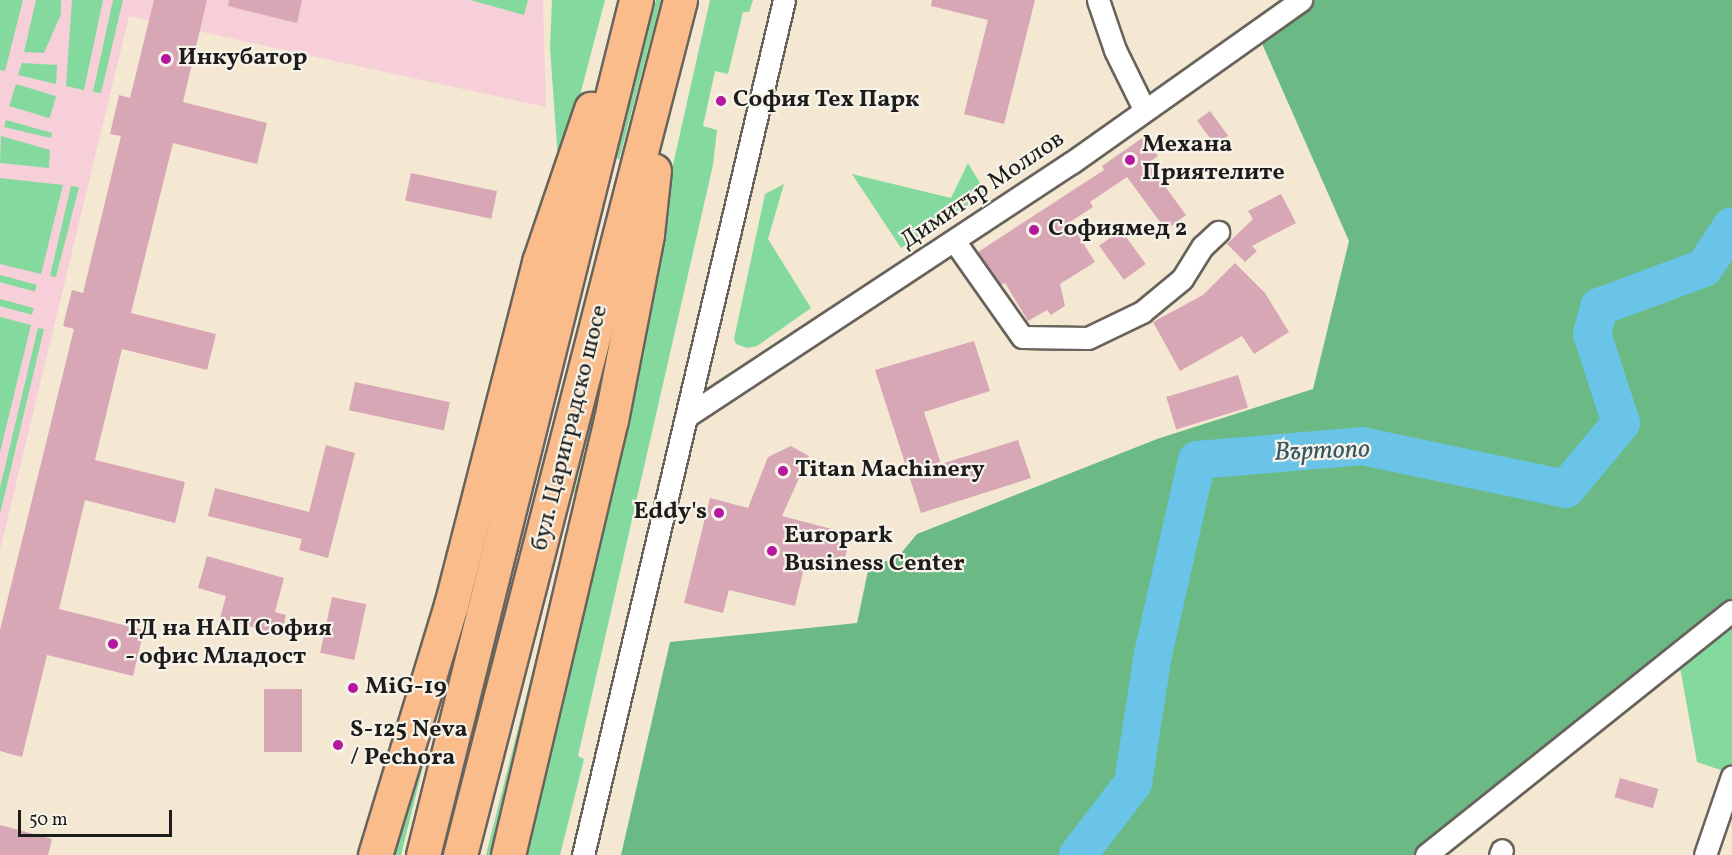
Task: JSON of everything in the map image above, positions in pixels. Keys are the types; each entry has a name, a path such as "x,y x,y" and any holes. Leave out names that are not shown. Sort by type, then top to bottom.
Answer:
{"highway":[{"name":"бул. Цариградско шосе","path":"423,855 636,0"},
{"name":"бул. Цариградско шосе","path":"460,855 680,0"},
{"path":"375,855 451,605 539,262 582,128 628,31"},
{"path":"508,855 611,420 647,234 664,63"}],"street":[{"path":"583,855 784,0"},
{"path":"1098,0 1115,50 1144,109"},
{"name":"Димитър Моллов","path":"687,416 955,242 1301,0"},
{"path":"955,242 1022,336 1088,338 1142,312 1182,279 1203,246 1218,232"},
{"path":"1426,855 1732,611"},
{"path":"1705,855 1732,776"}],"shaded area":[{"path":"0,0 543,0 546,107 129,16 0,550"}],"green space":[{"path":"0,0 23,0 5,71 0,70"},
{"path":"36,0 61,0 61,14 44,53 24,52"},
{"path":"72,0 103,0 84,90 66,86"},
{"path":"113,0 123,0 101,93 93,92"},
{"path":"470,0 528,0 524,15"},
{"path":"552,0 605,0 567,145 558,160 550,48"},
{"path":"656,0 661,0 619,160 617,157"},
{"path":"710,0 753,0 749,12 743,12 728,74 715,71 703,126 717,130 713,165 578,756 584,759 560,855 518,855"},
{"path":"1301,0 1732,0 1732,611 1426,855 621,855 670,642 857,623 869,566 897,558 917,534 1157,439 1313,389 1349,241 1256,30"},
{"path":"22,63 57,65 56,84 18,75"},
{"path":"16,84 56,96 49,118 9,106"},
{"path":"6,120 52,133 51,138 4,127"},
{"path":"1,136 50,150 49,168 0,163"},
{"path":"968,163 986,193 901,248 852,174 951,198"},
{"path":"0,178 63,185 41,274 0,264"},
{"path":"784,184 768,239 811,308 757,346 747,348 736,344 734,339 765,194"},
{"path":"71,186 79,187 56,277 50,276"},
{"path":"0,275 37,285 35,292 0,282"},
{"path":"0,299 34,308 32,315 0,306"},
{"path":"0,317 31,325 0,452"},
{"path":"38,328 44,329 0,514 0,488"},
{"path":"615,334 496,855 486,855 577,495 574,493"},
{"path":"1732,611 1732,774 1697,762 1678,656"},
{"path":"453,646 401,855 390,855"}],"building":[{"path":"154,0 207,0 183,102 267,123 257,164 173,143 131,313 216,334 207,370 122,349 95,460 185,482 175,523 85,500 59,609 144,630 133,676 47,655 22,757 0,751 0,630 74,329 63,326 72,290 83,293 121,136 110,134 119,95 130,98"},
{"path":"229,0 302,0 297,23 228,6"},
{"path":"932,0 1035,0 1004,124 964,114 988,20 931,6"},
{"path":"1210,111 1228,136 1215,145 1197,120"},
{"path":"1145,136 1158,156 1148,163 1186,215 1166,230 1127,177 1090,202 1093,207 1070,222 1095,262 1060,284 1065,306 1051,315 1047,310 1028,321 1005,283 1001,285 978,252 1104,170 1102,166"},
{"path":"411,173 497,191 491,219 405,200"},
{"path":"1281,194 1296,223 1252,246 1257,251 1245,262 1227,244 1253,219 1248,211"},
{"path":"1121,230 1146,264 1124,280 1099,246"},
{"path":"1235,263 1265,293 1289,332 1254,354 1242,336 1180,371 1153,322 1203,295"},
{"path":"974,341 990,391 924,412 941,464 1018,440 1031,478 921,513 875,370"},
{"path":"1238,375 1248,408 1176,429 1166,397"},
{"path":"355,382 450,402 444,431 349,410"},
{"path":"326,445 355,453 328,558 299,550 302,539 208,516 215,488 309,512"},
{"name":"Europark Business Center","path":"791,446 809,456 782,516 851,534 841,573 805,564 795,606 729,590 723,613 684,603 710,498 748,508 768,457"},
{"path":"207,556 284,578 275,612 286,615 281,635 220,618 226,596 198,588"},
{"path":"332,597 366,604 354,660 320,653"},
{"path":"264,689 302,689 302,752 264,752"},
{"path":"1620,778 1658,789 1653,808 1614,797"},
{"path":"0,825 52,839 48,855 0,855"}],"waterway":[{"name":"Въртопо","path":"1078,855 1133,783 1153,654 1197,460 1362,446 1566,489 1621,423 1592,334 1599,307 1704,268 1732,226"}],"place":[{"name":"Инкубатор","path":"166,59"},
{"name":"София Тех Парк","path":"721,101"},
{"name":"Механа Приятелите","path":"1130,160"},
{"name":"Софиямед 2","path":"1034,230"},
{"name":"Titan Machinery","path":"783,471"},
{"name":"Eddy's","path":"719,513"},
{"name":"Europark Business Center","path":"772,551"},
{"name":"ТД на НАП София - офис Младост","path":"113,644"},
{"name":"MiG-19","path":"353,688"},
{"name":"S-125 Neva / Pechora","path":"338,745"}]}
